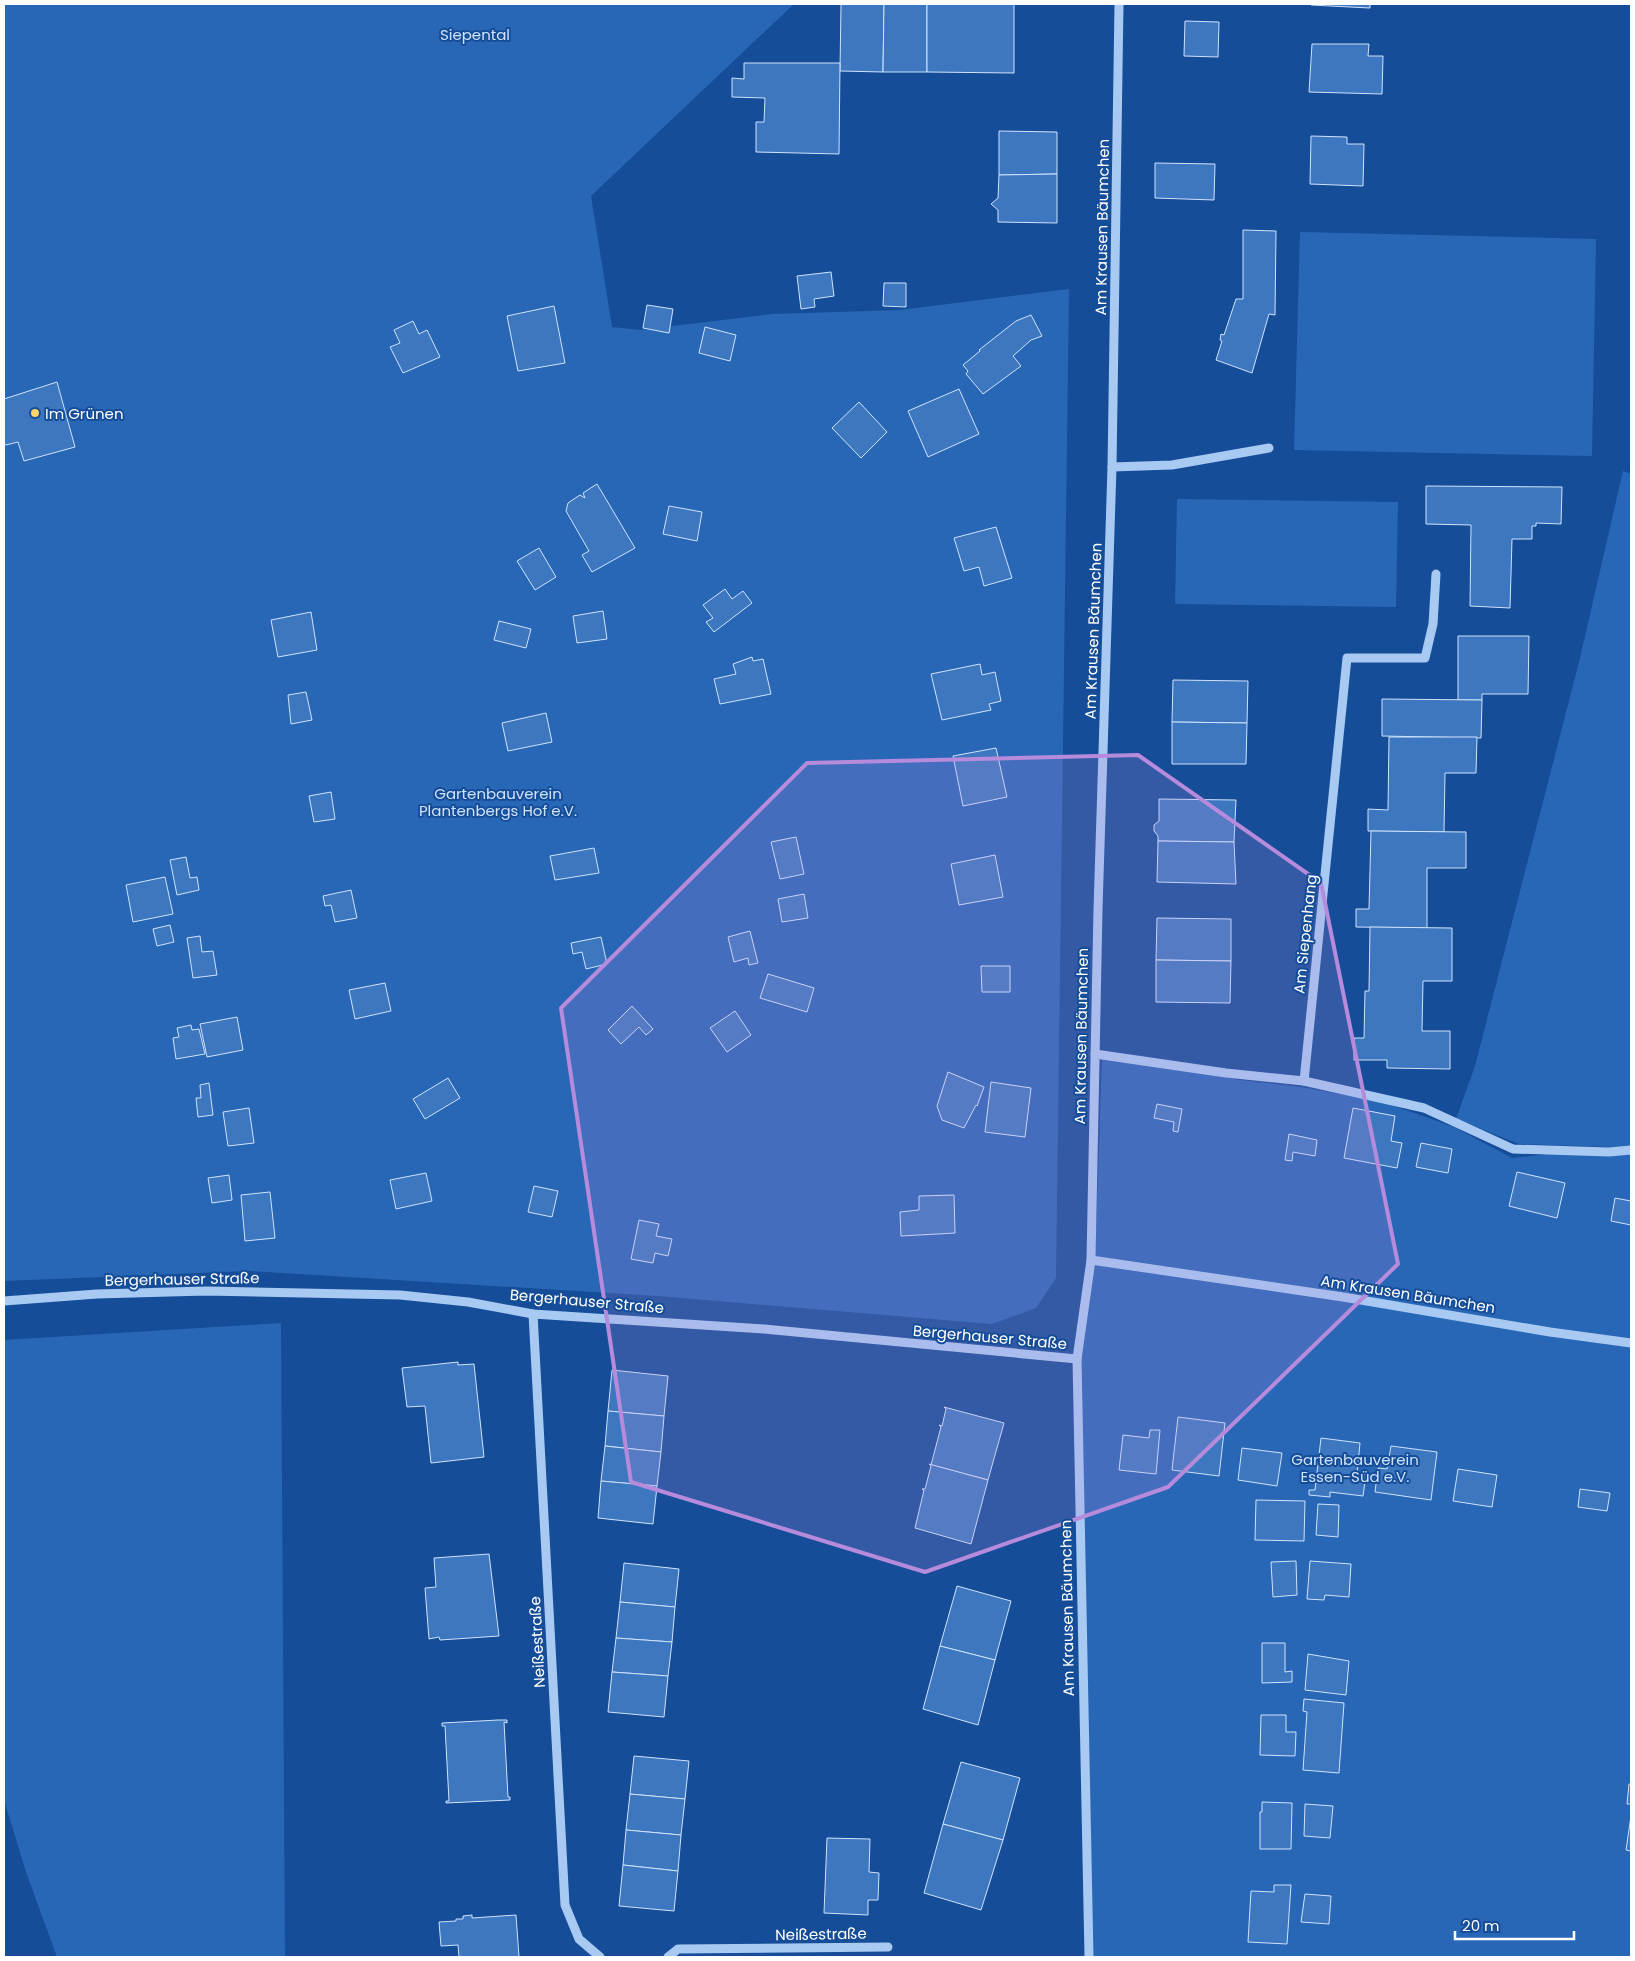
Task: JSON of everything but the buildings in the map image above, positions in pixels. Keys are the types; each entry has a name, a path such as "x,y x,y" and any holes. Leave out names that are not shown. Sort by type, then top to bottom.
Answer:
{"street":[{"name":"Am Krausen Bäumchen","path":"1089,1957 1077,1359 1091,1260 1112,467 1119,4"},
{"path":"1112,467 1172,465 1269,448"},
{"name":"Am Siepenhang","path":"1304,1081 1347,658 1425,658 1433,624 1436,574"},
{"path":"1095,1054 1226,1073 1304,1081 1424,1108 1513,1149 1609,1152 1631,1150"},
{"name":"Am Krausen Bäumchen","path":"1091,1260 1631,1343"},
{"name":"Bergerhauser Straße","path":"4,1301 97,1294 206,1291 400,1295 468,1302 533,1314 764,1329 1077,1359"},
{"name":"Neißestraße","path":"533,1314 565,1905 579,1939 600,1957"},
{"name":"Neißestraße","path":"668,1957 678,1949 888,1947"}],"highlighted area":[{"path":"1138,755 1321,883 1398,1264 1168,1487 925,1572 631,1482 561,1008 807,763"}],"green space":[{"name":"Gartenbauverein Plantenbergs Hof e.V.","path":"4,4 794,4 591,196 612,327 640,330 773,314 900,310 1069,289 1056,1278 1036,1308 992,1324 658,1296 249,1271 4,1281"},
{"path":"1300,232 1596,239 1592,456 1294,450"},
{"name":"Gartenbauverein Essen-Süd e.V.","path":"1623,471 1631,474 1631,1957 1092,1957 1077,1363 1095,1260 1102,1060 1180,1069 1380,1101 1454,1127 1512,1158 1613,1147 1519,1144 1456,1119 1475,1066 1580,658"},
{"path":"1177,499 1398,502 1396,607 1175,604"},
{"path":"281,1323 285,1957 57,1957 26,1872 4,1800 4,1340"}],"place":[{"name":"Im Grünen","path":"35,413"}],"park label":[{"name":"Siepental","path":"475,34"}]}
